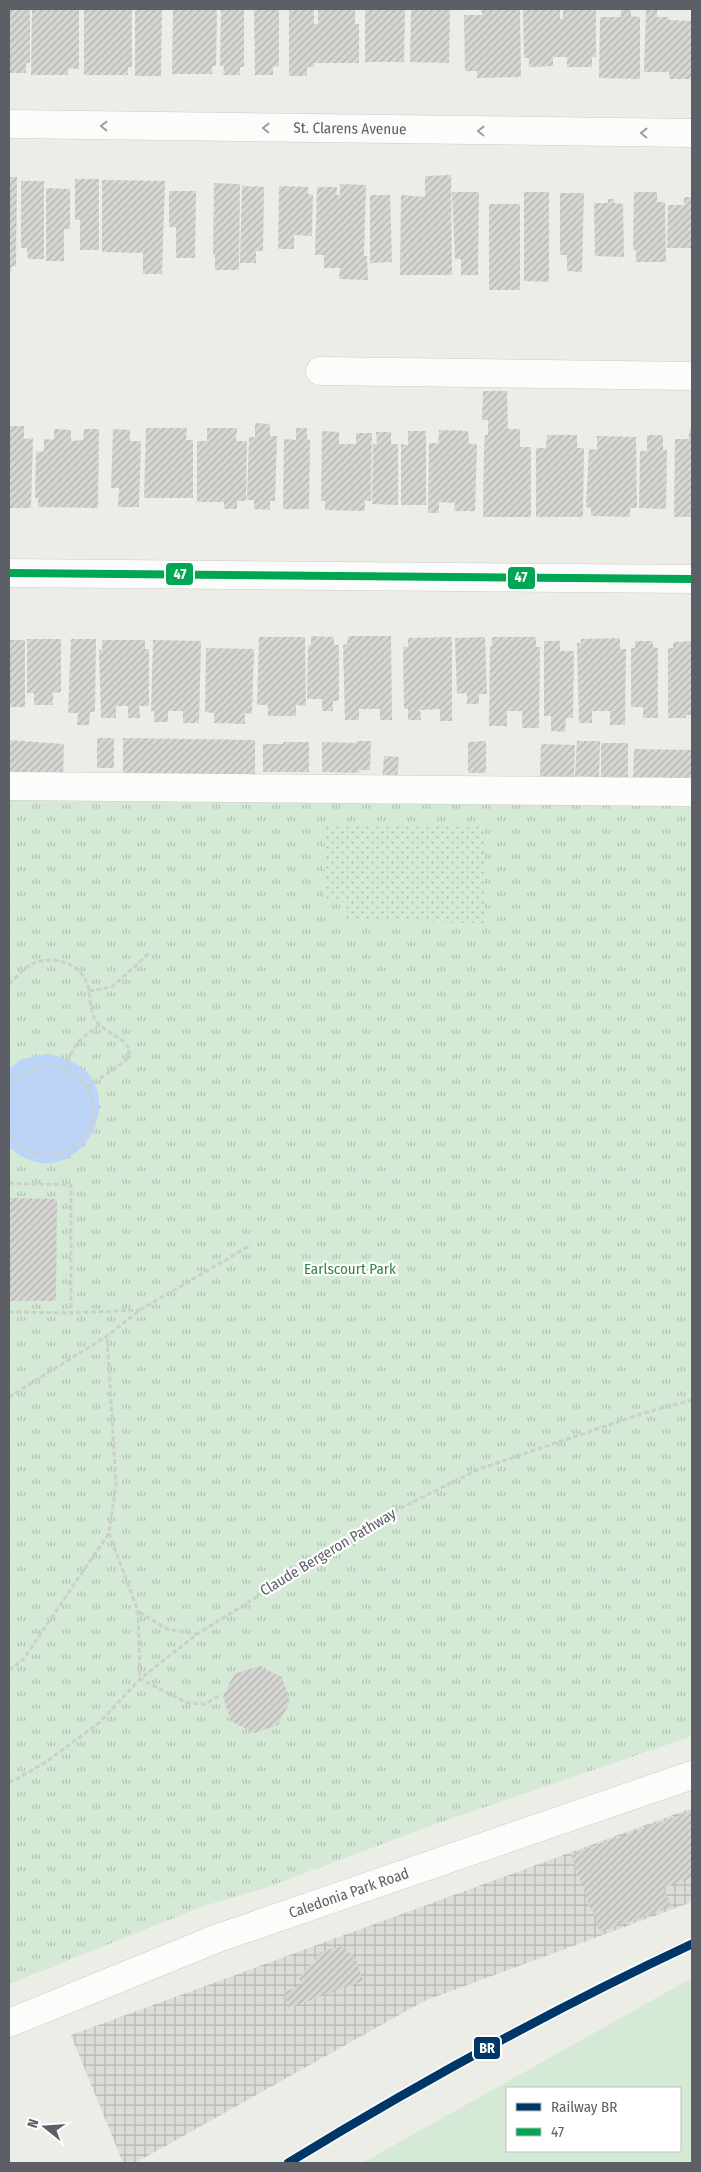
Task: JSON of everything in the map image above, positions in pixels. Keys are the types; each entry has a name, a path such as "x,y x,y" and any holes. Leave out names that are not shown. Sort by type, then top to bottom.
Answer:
{"street":[{"name":"St. Clarens Avenue","path":"9,124 692,134"},
{"path":"320,371 692,376"},
{"path":"9,573 692,579"},
{"path":"9,786 692,792"},
{"name":"Caledonia Park Road","path":"9,2024 218,1938 692,1775"}],"path":[{"path":"89,991 112,987 148,954"},
{"path":"9,984 33,964 46,960 64,962 76,968 85,979 94,1016 100,1026 122,1037 130,1048 126,1060 87,1088"},
{"path":"65,1069 70,1056 83,1035 100,1026"},
{"path":"9,1091 24,1073 37,1067 52,1066 65,1069 78,1077 87,1088 92,1102 92,1117 87,1132 78,1143 58,1153 36,1153 23,1147 10,1138 9,1130"},
{"path":"9,1182 72,1186 71,1314"},
{"path":"9,1397 107,1336 140,1310 251,1245"},
{"path":"9,1312 71,1314 140,1310"},
{"path":"9,1670 23,1660 109,1533 116,1484 107,1336"},
{"name":"Claude Bergeron Pathway","path":"9,1783 46,1762 100,1722 140,1679 197,1634 397,1510 479,1469 647,1412 692,1400"},
{"path":"109,1533 138,1611 140,1679 188,1703 204,1704 221,1695"},
{"path":"138,1611 167,1629 197,1634"}],"shaded area":[{"path":"692,1808 692,1902 424,2001 135,2163 123,2163 71,2035"}],"green space":[{"name":"Earlscourt Park","path":"9,796 692,802 692,1736 433,1825 262,1889 204,1906 9,1984"},
{"path":"325,826 485,827 484,923 346,921 346,902 324,902"},
{"path":"692,1978 692,2163 362,2163"}],"water":[{"path":"47,1054 78,1065 95,1084 99,1107 93,1130 79,1149 59,1161 35,1162 9,1147 9,1069 22,1059"}],"building":[{"path":"9,9 30,9 30,63 26,63 26,73 9,73"},
{"path":"32,9 79,9 79,69 68,68 68,75 31,75"},
{"path":"84,9 132,10 132,67 128,67 128,75 84,75"},
{"path":"162,9 161,76 135,76 135,10"},
{"path":"173,9 217,9 216,66 212,66 212,74 172,74"},
{"path":"221,9 244,9 244,67 240,67 240,75 223,75 224,66 220,66"},
{"path":"254,9 279,9 279,66 273,67 273,75 255,75"},
{"path":"289,9 314,9 314,24 318,24 318,9 355,9 355,24 359,24 359,63 314,63 314,67 307,67 307,76 289,76"},
{"path":"365,9 405,9 404,62 365,62"},
{"path":"411,9 450,9 449,63 410,62"},
{"path":"482,9 520,9 521,77 477,78 477,71 465,71 464,15 482,15"},
{"path":"523,9 560,9 560,19 563,19 563,9 596,9 596,57 592,57 592,67 567,67 567,57 553,57 553,66 529,67 529,58 524,58"},
{"path":"621,9 631,9 631,16 640,17 640,79 599,78 600,17 621,17"},
{"path":"646,9 657,9 657,17 669,17 669,20 692,21 692,79 670,79 669,72 644,72"},
{"path":"451,175 452,275 400,275 401,195 425,197 425,176"},
{"path":"9,177 17,177 16,266 11,267 11,273 9,273"},
{"path":"75,179 99,179 99,250 80,250 80,220 75,220"},
{"path":"102,180 165,181 162,274 143,274 143,253 102,252"},
{"path":"21,181 44,181 44,259 28,259 27,248 21,248"},
{"path":"214,183 240,184 239,270 215,270 215,255 213,255"},
{"path":"340,184 366,185 364,256 367,256 368,280 339,279 340,268 324,268 324,255 315,255 317,187 337,187 336,195 340,195"},
{"path":"242,186 264,187 263,251 256,251 256,263 240,263"},
{"path":"279,186 308,187 308,194 313,195 312,236 294,235 294,249 278,249"},
{"path":"46,188 70,189 70,229 64,229 64,261 46,261"},
{"path":"169,191 196,191 195,258 176,258 176,227 169,227"},
{"path":"452,192 479,192 478,275 461,275 461,259 455,259"},
{"path":"524,192 549,192 549,282 524,281"},
{"path":"634,192 657,192 657,202 665,202 666,262 636,262 636,250 633,250"},
{"path":"560,193 584,193 582,272 567,271 567,255 560,255"},
{"path":"370,195 390,195 392,262 370,263"},
{"path":"684,197 692,197 692,248 667,248 668,205 684,205"},
{"path":"608,199 614,199 614,203 623,204 624,257 595,256 594,203 608,203"},
{"path":"489,204 520,204 520,290 489,290"},
{"path":"483,391 507,391 508,429 520,429 520,447 531,447 531,517 483,517 484,448 485,435 488,435 488,420 482,420"},
{"path":"255,423 270,424 270,436 277,436 275,501 270,501 270,510 254,509 254,500 247,500 249,437 255,437"},
{"path":"9,426 24,426 24,439 33,438 31,508 9,508"},
{"path":"146,428 187,428 186,440 193,440 193,498 144,498"},
{"path":"207,428 237,428 236,441 247,441 246,501 237,501 237,509 224,509 224,502 197,502 197,441 207,441"},
{"path":"296,428 307,428 307,439 310,440 309,509 283,509 284,439 296,440"},
{"path":"54,429 71,430 71,441 83,440 84,429 99,429 98,508 38,507 38,498 35,498 36,452 44,451 44,439 54,440"},
{"path":"113,429 130,430 130,441 141,441 139,507 118,507 119,488 111,488"},
{"path":"689,429 692,429 692,517 674,517 675,439 689,439"},
{"path":"439,430 468,431 469,444 477,444 475,511 454,511 455,503 439,502 439,513 428,513 429,443 438,443"},
{"path":"322,431 339,432 339,444 356,444 356,433 372,433 371,501 365,501 365,511 325,510 325,501 321,501"},
{"path":"408,431 426,431 426,505 401,505 401,444 408,445"},
{"path":"376,432 391,432 391,444 398,444 398,505 372,504 373,444 377,444"},
{"path":"547,435 577,435 577,448 584,448 583,517 536,517 536,448 546,448"},
{"path":"647,435 663,435 663,450 667,450 666,509 639,508 640,451 647,451"},
{"path":"597,436 636,437 637,508 630,508 630,517 591,516 591,508 586,507 589,449 597,450"},
{"path":"311,636 334,637 334,645 339,645 339,701 333,701 333,711 322,711 322,699 307,699 308,645 311,645"},
{"path":"348,636 391,636 392,720 380,720 380,709 359,709 359,720 345,720 343,645 347,644"},
{"path":"259,637 305,637 306,706 296,705 296,716 268,716 268,705 257,705"},
{"path":"452,637 452,721 440,721 440,709 420,710 421,720 408,720 408,709 404,709 403,647 408,647 408,638"},
{"path":"485,637 487,694 479,694 479,704 467,704 467,693 457,694 455,638"},
{"path":"492,637 536,637 536,647 540,647 539,728 522,728 522,711 507,711 507,726 489,726 490,646 492,646"},
{"path":"620,638 620,649 626,649 625,725 610,725 610,711 592,711 592,723 579,723 577,643 581,643 581,639"},
{"path":"27,639 61,639 61,692 53,693 53,705 34,705 34,693 27,693"},
{"path":"71,639 96,639 95,712 90,712 89,725 77,725 78,713 68,713"},
{"path":"9,640 25,640 25,707 9,707"},
{"path":"102,640 145,640 145,649 149,649 149,706 139,706 140,718 128,718 128,706 116,706 116,718 101,718 99,650 102,650"},
{"path":"153,640 201,641 199,723 183,723 183,711 168,711 168,722 154,722 154,711 151,711"},
{"path":"544,641 560,641 560,651 574,651 573,718 566,718 565,732 551,731 551,716 544,716"},
{"path":"635,641 653,641 653,647 658,648 658,718 643,718 643,707 631,707 631,648 635,648"},
{"path":"692,641 692,715 686,715 686,718 668,718 668,648 673,648 673,642"},
{"path":"206,648 254,649 252,714 245,713 245,724 214,723 214,713 205,712"},
{"path":"97,738 114,738 114,768 97,768"},
{"path":"123,738 255,740 255,775 123,774"},
{"path":"9,740 64,744 63,778 9,775"},
{"path":"356,741 371,741 370,770 359,770 359,773 322,772 322,742 357,743"},
{"path":"486,741 486,773 468,773 468,742"},
{"path":"577,741 600,741 599,777 575,776"},
{"path":"283,742 309,742 309,772 263,772 263,744 283,744"},
{"path":"601,743 628,743 628,778 601,778"},
{"path":"541,744 575,745 574,777 540,776"},
{"path":"634,749 692,750 692,781 633,780"},
{"path":"384,756 399,757 397,780 382,780"},
{"path":"9,1198 57,1199 56,1301 9,1301"},
{"path":"259,1666 282,1677 290,1702 278,1725 254,1733 231,1721 223,1697 234,1674"},
{"path":"692,1811 692,1878 664,1888 671,1907 600,1932 571,1854"},
{"path":"343,1946 356,1960 363,1981 289,2008 284,1992 302,1985 299,1978 321,1952"}],"rail line":[{"name":"BR","path":"288,2163 387,2104 487,2048 589,1994 692,1944"}],"transit line":[{"name":"47","path":"9,573 692,579"}]}
